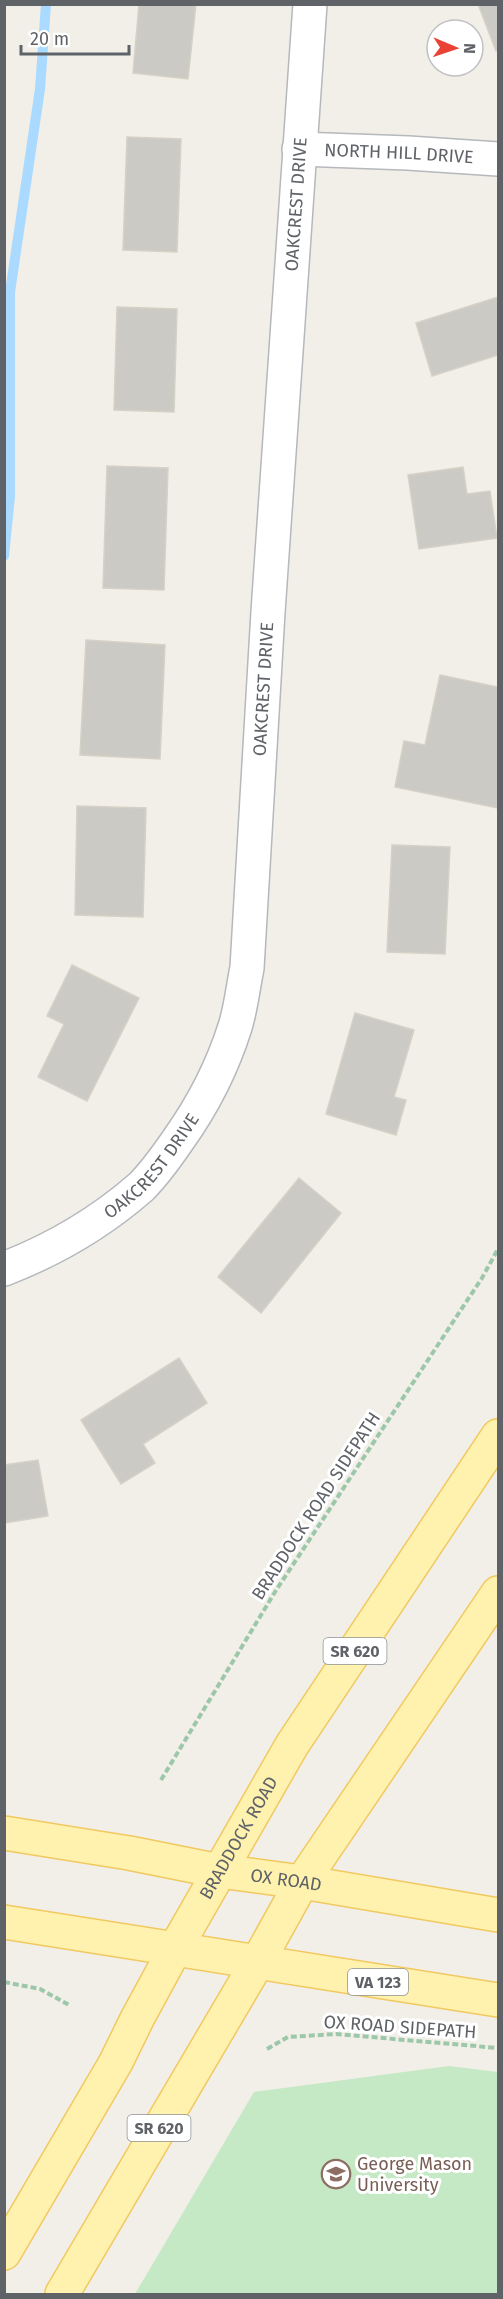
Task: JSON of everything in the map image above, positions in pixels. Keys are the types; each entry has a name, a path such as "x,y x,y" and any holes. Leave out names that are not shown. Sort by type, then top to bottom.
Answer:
{"main road":[{"name":"BRADDOCK ROAD","path":"4,2253 117,2062 136,2019 292,1745 498,1436"},
{"name":"SR 620","path":"62,2295 302,1882 498,1593"},
{"name":"OX ROAD","path":"4,1833 129,1853 219,1871 302,1882 498,1915"},
{"name":"VA 123","path":"4,1922 498,2000"}],"street":[{"name":"OAKCREST DRIVE","path":"4,1269 74,1236 142,1185 164,1160 202,1105 219,1072 236,1025 247,968 268,600 310,4"},
{"name":"NORTH HILL DRIVE","path":"299,149 498,159"}],"path":[{"name":"BRADDOCK ROAD SIDEPATH","path":"161,1780 275,1592 482,1278 498,1249"},
{"path":"4,1982 40,1989 71,2006"},
{"name":"OX ROAD SIDEPATH","path":"267,2049 288,2037 336,2034 498,2048"}],"green space":[{"name":"George Mason University","path":"449,2066 498,2072 498,2294 135,2294 254,2092"}],"building":[{"path":"139,4 196,4 188,79 133,73"},
{"path":"478,4 498,4 498,50 496,51 485,18"},
{"path":"127,137 181,139 177,252 123,250"},
{"path":"498,297 498,355 432,376 416,323"},
{"path":"117,307 177,309 174,412 114,410"},
{"path":"107,466 168,468 164,590 103,588"},
{"path":"463,467 467,494 490,491 497,538 419,549 408,475"},
{"path":"86,640 165,645 160,759 80,755"},
{"path":"440,675 498,687 498,808 395,787 404,741 425,745"},
{"path":"77,806 146,808 143,917 75,915"},
{"path":"392,845 450,847 445,954 387,952"},
{"path":"72,965 139,998 87,1101 38,1077 64,1024 47,1016"},
{"path":"355,1013 414,1030 394,1097 406,1100 396,1135 326,1114"},
{"path":"299,1178 341,1213 261,1313 218,1277"},
{"path":"179,1358 207,1403 143,1444 155,1463 121,1484 81,1420"},
{"path":"38,1460 48,1516 4,1523 4,1465"}],"waterway":[{"path":"4,556 10,496 10,292 40,89 46,4"}],"place":[{"name":"George Mason University","path":"336,2174"}]}
